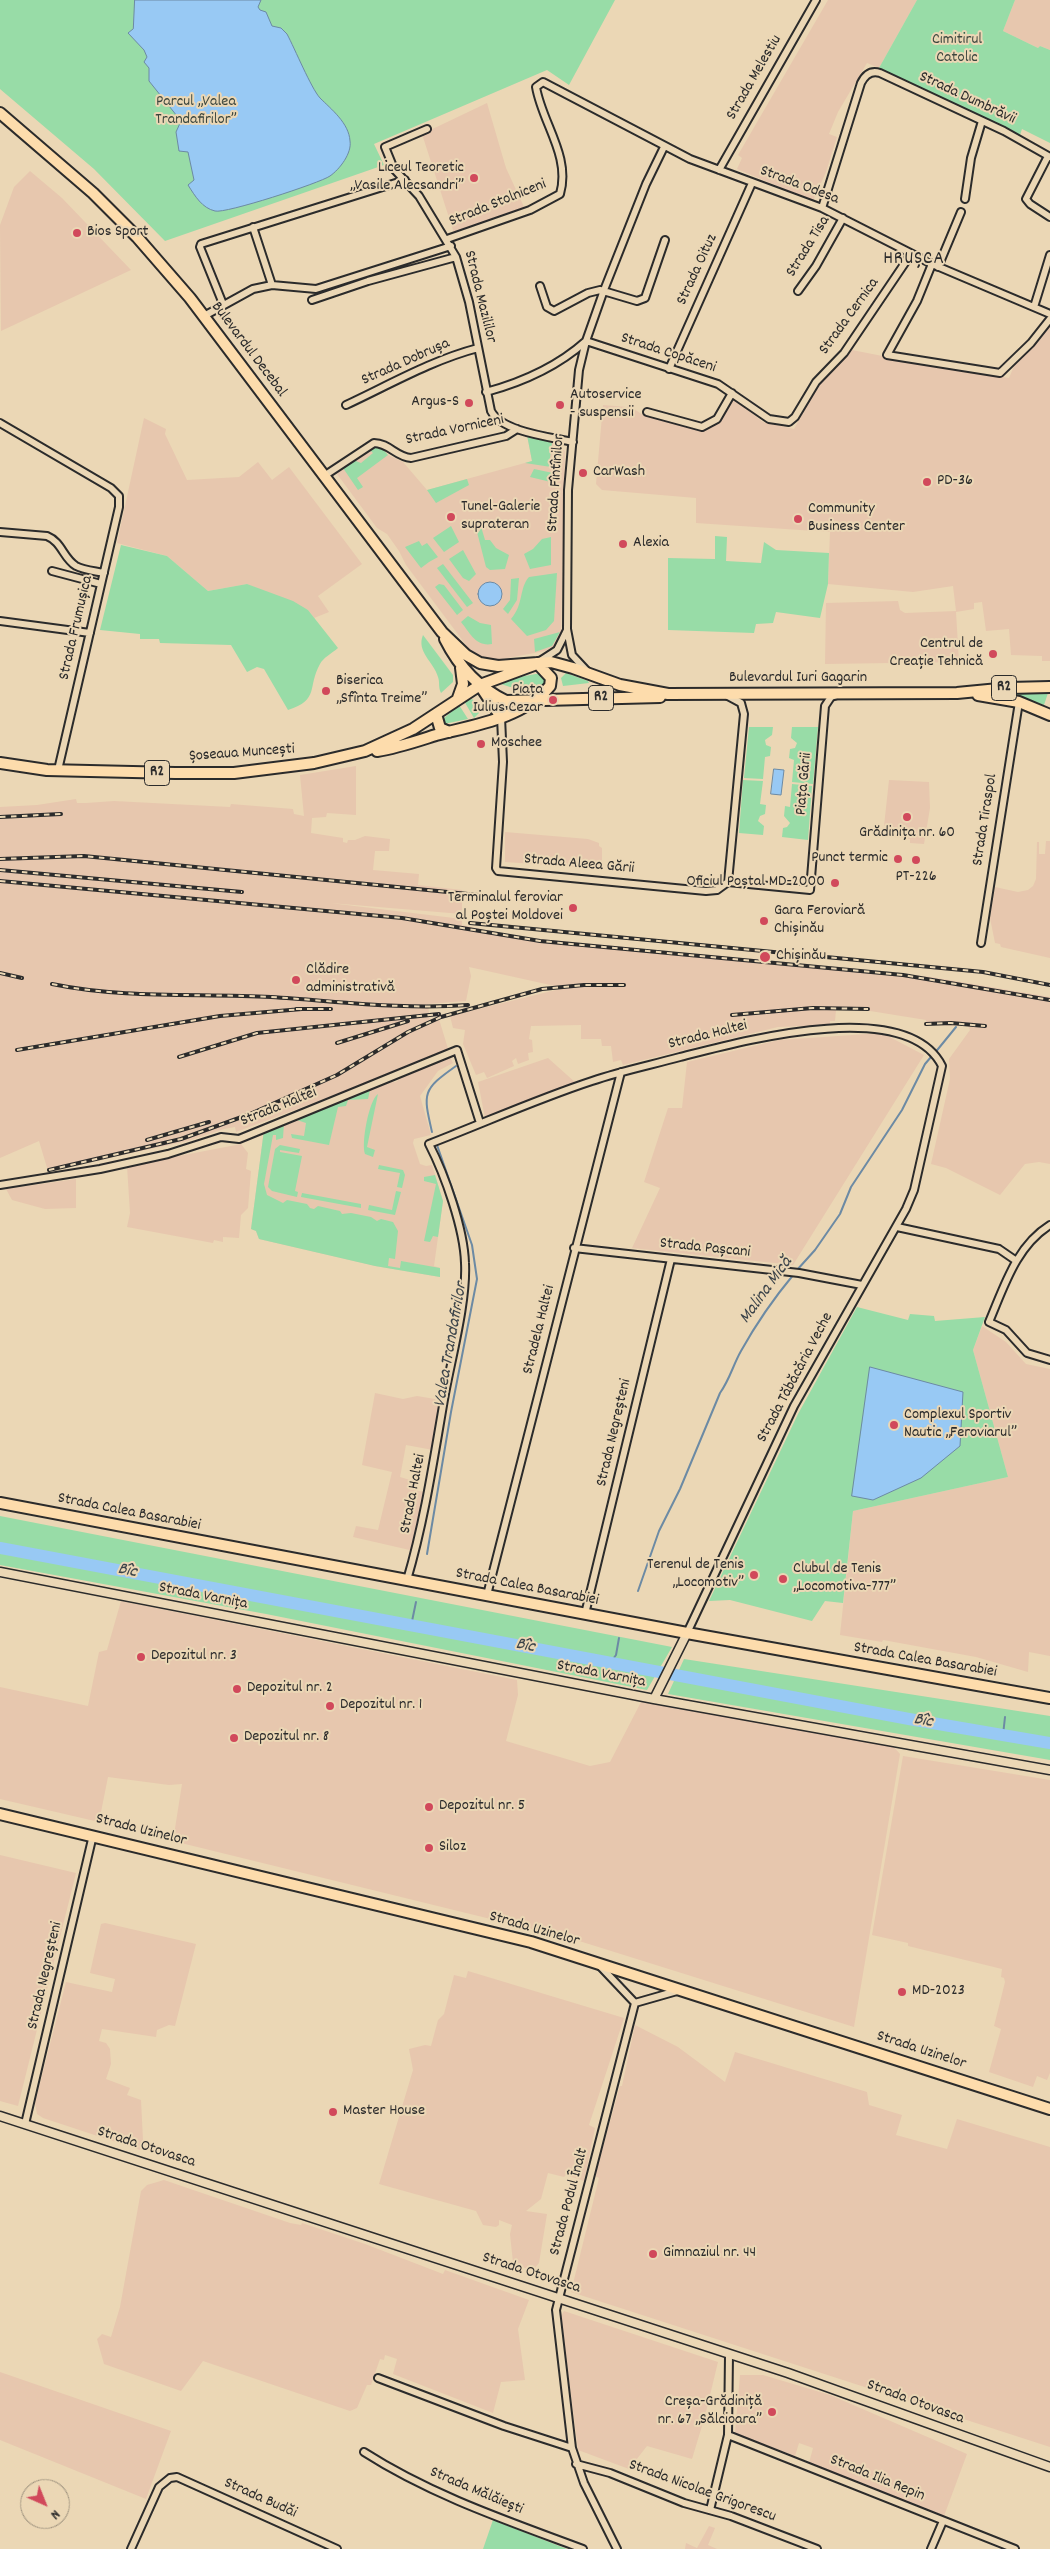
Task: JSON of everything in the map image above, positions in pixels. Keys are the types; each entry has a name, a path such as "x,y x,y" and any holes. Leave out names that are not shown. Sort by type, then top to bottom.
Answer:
{"main road":[{"name":"Bulevardul Decebal","path":"0,113 94,193 156,258 204,316 442,632 460,664 480,685"},
{"name":"Bulevardul Decebal","path":"442,632 466,655 480,663 498,666 537,663"},
{"name":"Bulevardul Iuri Gagarin","path":"537,663 560,664 631,688 668,694 957,693 1009,688 1050,687"},
{"name":"R2","path":"480,685 522,672 537,663"},
{"path":"532,702 548,689 551,682 548,674 537,663"},
{"path":"458,698 464,678 460,664"},
{"name":"Bulevardul Iuri Gagarin","path":"480,685 506,700 532,702 571,698 653,699 668,694"},
{"path":"480,685 501,718"},
{"name":"Șoseaua Muncești","path":"365,751 400,736 480,685"},
{"name":"Bulevardul Iuri Gagarin","path":"957,693 1019,702 1050,715"},
{"name":"Șoseaua Muncești","path":"0,763 58,770 234,773 303,765 365,751 384,750 501,718 532,702"},
{"path":"436,714 440,728 448,732"},
{"name":"Strada Calea Basarabiei","path":"0,1503 687,1633 1050,1698"},
{"name":"Strada Uzinelor","path":"0,1814 531,1942 1050,2109"}],"street":[{"name":"Strada Melestiu","path":"719,170 816,0"},
{"name":"Strada Dumbrăvii","path":"822,208 861,83 869,73 880,73 982,121 1049,156"},
{"name":"Strada Odesa","path":"540,82 549,84 664,147 752,183 822,208 911,254 1050,314"},
{"name":"Strada Stolniceni","path":"449,243 530,210 560,194 563,179 562,164 536,92 536,87 540,82"},
{"path":"965,199 971,158 982,121"},
{"name":"Strada Mazililor","path":"427,129 385,147 394,168 419,196 456,257 464,283 486,392 494,416 517,429"},
{"name":"Strada Fîntînilor","path":"592,675 574,660 567,629 567,519 580,370 586,341 604,290 646,184 664,147"},
{"path":"1049,156 1026,199 1030,204 1050,217"},
{"path":"223,304 200,245 405,180"},
{"name":"Strada Oituz","path":"669,369 752,183"},
{"path":"961,212 917,301 888,354 1000,372 1031,343 1050,319"},
{"name":"Strada Tisa","path":"798,291 816,266 843,218"},
{"path":"252,227 272,285"},
{"path":"540,286 547,307 554,312 588,293 604,290 642,301 645,298 665,240"},
{"path":"204,316 246,291 272,285 316,289 449,243"},
{"name":"Strada Cernica","path":"792,420 816,382 848,348 911,254"},
{"path":"1034,307 1050,255"},
{"path":"312,300 368,281 456,257"},
{"path":"486,392 527,380 564,358 586,341"},
{"name":"Strada Copăceni","path":"586,341 718,384 769,418 784,422 792,420"},
{"name":"Strada Dobrușa","path":"346,405 428,366 456,354 478,348"},
{"path":"647,412 702,427 717,419 732,393"},
{"name":"Strada Frumușica","path":"0,424 117,492 120,507 58,770"},
{"name":"Strada Vorniceni","path":"324,476 374,443 383,444 400,456 411,458 506,436 517,429 573,442"},
{"path":"0,532 47,536 54,539 69,559 78,567 104,573"},
{"path":"52,572 101,584"},
{"path":"0,621 90,634"},
{"name":"Strada Fîntînilor","path":"537,663 557,650 567,629"},
{"path":"722,694 738,699 744,714 728,882"},
{"name":"Piața Gării","path":"810,890 826,706 831,697 846,694"},
{"name":"Strada Tiraspol","path":"981,943 1019,702"},
{"name":"Strada Aleea Gării","path":"501,718 503,762 496,868 498,871 706,891 717,890 728,882 810,890"},
{"name":"Strada Haltei","path":"407,1580 430,1488 457,1330 465,1265 445,1177 430,1144 480,1123 621,1072 771,1035 811,1030 884,1030 923,1045 932,1052 939,1062"},
{"name":"Strada Haltei","path":"0,1185 100,1169 168,1154 221,1137 239,1139 457,1050 480,1123"},
{"name":"Strada Tăbăcăria Veche","path":"655,1696 687,1633 794,1406 897,1227 914,1190 942,1072 939,1062"},
{"name":"Stradela Haltei","path":"487,1595 574,1248 621,1072"},
{"path":"1050,1225 1015,1260 989,1322 1006,1330 1027,1352 1050,1360"},
{"path":"897,1227 999,1249 1015,1260"},
{"name":"Strada Pașcani","path":"574,1248 795,1273 862,1285"},
{"name":"Strada Negreșteni","path":"585,1614 671,1259"},
{"name":"Strada Varnița","path":"0,1572 1050,1770"},
{"name":"Strada Negreșteni","path":"25,2124 93,1835"},
{"path":"597,1963 635,2003 681,1990"},
{"name":"Strada Podul Înalt","path":"617,2549 576,2464 572,2448 559,2353 556,2310 635,2003"},
{"name":"Strada Otovasca","path":"0,2116 177,2172 852,2395 1050,2467"},
{"path":"710,2510 728,2435 729,2355"},
{"path":"378,2378 504,2426 572,2448"},
{"name":"Strada Ilia Repin","path":"728,2435 1015,2549"},
{"name":"Strada Mălăiești","path":"364,2452 401,2476 583,2549"},
{"name":"Strada Nicolae Grigorescu","path":"576,2464 610,2473 684,2503 710,2510 817,2549"},
{"name":"Strada Budăi","path":"131,2549 159,2487 170,2478 177,2478 337,2549"},
{"path":"931,2549 943,2521"}],"shaded area":[{"path":"828,0 917,0 879,68 867,63 838,112 829,134 837,137 826,172 813,201 737,169 742,158 738,155"},
{"path":"1015,0 1050,0 1050,50 1040,46 1038,48 1003,31"},
{"name":"Liceul Teoretic „Vasile Alecsandri”","path":"487,103 506,168 525,209 454,233 422,134"},
{"path":"30,171 62,198 131,270 1,331 0,225 14,187"},
{"path":"1050,324 1050,661 1042,661 1042,656 1011,655 1009,629 986,631 982,602 974,603 974,609 956,612 959,662 825,664 826,603 898,601 900,610 905,613 956,611 953,586 913,592 828,584 830,532 696,523 696,498 602,490 596,484 603,405 627,407 628,405 643,415 706,430 718,421 732,398 763,422 794,429 817,387 852,350 1009,378 1014,366"},
{"path":"144,418 166,429 165,434 187,480 239,477 258,462 272,480 289,467 362,564 318,596 329,612 314,618 308,610 247,584 208,591 167,556 117,543"},
{"path":"527,435 556,444 565,451 561,635 555,646 545,651 497,660 487,660 469,649 406,565 387,534 377,528 337,474 344,466 373,445 381,447 388,455 403,462 427,490 532,461"},
{"path":"356,766 356,815 327,813 326,817 312,818 311,833 343,838 343,842 347,843 348,840 355,840 365,836 390,839 389,851 375,851 373,870 419,874 418,885 462,890 462,914 330,903 462,919 462,925 518,937 931,977 1050,997 1050,1164 1039,1162 1025,1164 1000,1195 946,1168 931,1164 950,1079 949,1059 970,1030 968,1026 926,1025 926,1020 864,1010 836,1010 835,1021 830,1021 830,1025 778,1027 623,1065 621,1060 613,1062 611,1046 602,1046 601,1039 581,1039 581,1025 531,1026 529,1039 532,1040 533,1052 528,1053 529,1060 518,1064 516,1058 512,1061 514,1066 487,1078 484,1072 476,1075 463,1044 465,1030 453,1028 450,1016 564,988 469,967 471,976 466,1001 428,1004 430,1021 439,1019 449,1052 236,1132 235,1127 224,1129 188,1141 48,1171 39,1141 0,1158 0,807 37,805 76,799 77,803 114,801 230,807 231,804 293,809 294,814 304,816 300,775"},
{"name":"Grădinița nr. 60","path":"889,780 929,782 930,808 924,844 910,843 910,839 893,837 894,827 884,826"},
{"path":"505,832 588,839 599,843 599,846 602,848 602,863 596,863 591,868 505,862"},
{"path":"1046,841 1050,841 1050,958 1001,947 1000,944 995,943 990,918 995,887 1018,892 1028,890 1033,886 1036,879 1037,842 1039,842 1039,854 1045,854"},
{"path":"882,1033 924,1055 793,1265 632,1248 660,1188 644,1182 668,1108 682,1108 687,1062 779,1040"},
{"path":"450,1057 453,1063 438,1071 420,1096 431,1135 414,1139 413,1143 420,1164 432,1165 443,1201 434,1266 440,1268 440,1277 375,1266 259,1239 256,1231 251,1229 264,1130 396,1082"},
{"path":"548,1058 576,1083 485,1118 478,1082"},
{"path":"241,1144 248,1153 246,1169 251,1171 248,1208 241,1215 239,1238 223,1237 223,1242 214,1240 213,1243 127,1227 130,1213 127,1166"},
{"path":"76,1179 76,1208 45,1209 12,1200 6,1189"},
{"path":"982,1326 1006,1342 1026,1364 1050,1369 1050,1656 1029,1652 1028,1672 976,1657 883,1640 882,1642 840,1635 853,1511 1008,1477 973,1350"},
{"path":"375,1393 403,1399 417,1396 435,1399 439,1405 433,1450 406,1445 400,1477 410,1480 408,1489 425,1492 414,1551 353,1537 356,1526 378,1530 392,1472 362,1465"},
{"path":"121,1601 517,1680 518,1695 506,1741 590,1766 610,1762 641,1702 893,1746 900,1754 854,2027 576,1940 173,1841 182,1784 169,1785 108,1777 99,1822 0,1799 0,1687 88,1706 99,1652 107,1650"},
{"path":"903,1756 1050,1780 1050,2073 1047,2080 1037,2076 1033,2087 989,2072 1001,2029 994,2026 1005,1982 1004,1978 1001,1977 1002,1969 908,1946 908,1943 872,1935"},
{"path":"0,1855 76,1873 18,2106 0,2101"},
{"path":"105,1923 196,1944 175,2026 169,2025 157,2030 156,2037 102,2029 99,2041 106,2043 110,2049 111,2064 106,2079 130,2088 127,2095 141,2100 143,2140 140,2150 43,2118 37,2114 35,2103 66,1982 112,1992 115,1979 90,1973 101,1924"},
{"path":"468,1971 624,2018 589,2125 595,2128 584,2181 566,2175 564,2177 548,2173 541,2199 526,2211 547,2214 539,2263 533,2270 517,2266 514,2272 510,2234 512,2225 499,2220 499,2225 496,2227 483,2225 476,2211 379,2184 413,2070 409,2049 425,2045 431,2046 438,2020 444,2014 454,1975 466,1978"},
{"path":"635,2025 678,2047 725,2082 735,2052 867,2092 869,2105 902,2115 896,2135 947,2149 957,2119 1050,2147 1050,2447 571,2292 599,2178 595,2176 620,2086 622,2086"},
{"path":"164,2180 290,2223 301,2225 302,2223 365,2244 443,2274 445,2270 529,2300 518,2329 525,2380 501,2382 493,2413 393,2374 397,2359 385,2355 384,2360 380,2359 371,2385 367,2385 357,2408 350,2411 203,2361 181,2391 104,2364 97,2339 102,2334 111,2337 120,2307 141,2191 147,2185"},
{"path":"564,2311 718,2362 692,2459 647,2446 629,2469 578,2450 561,2316"},
{"path":"0,2372 171,2431 146,2499 0,2440"},
{"path":"740,2375 763,2375 830,2395 967,2454 944,2516 809,2463 813,2448 799,2443 795,2456 735,2433"},
{"path":"709,2526 715,2528 708,2545 717,2549 685,2549 686,2543 697,2548"}],"green space":[{"name":"Parcul „Valea Trandafirilor”","path":"0,0 615,0 569,85 547,70 374,144 384,165 165,241 94,169 0,89"},
{"name":"Cimitirul Catolic","path":"917,0 1015,0 1003,31 1038,48 1040,46 1050,50 1050,143 1022,129 1020,135 879,68"},
{"path":"527,435 552,443 550,458 558,459 555,465 551,467 525,463 532,461"},
{"path":"375,445 381,447 388,455 357,478 363,487 358,490 343,468 353,460 361,463 373,453 370,450"},
{"path":"534,469 553,473 555,483 530,477"},
{"path":"467,479 469,485 436,503 427,490"},
{"path":"478,523 480,523 485,540 490,540 496,548 509,555 505,569 490,570 486,567 477,532 480,531"},
{"path":"451,526 459,542 444,552 433,538"},
{"path":"715,536 727,537 726,561 761,563 764,542 776,550 829,553 828,584 820,618 776,612 773,623 756,624 754,633 668,630 668,558 715,559"},
{"path":"551,537 551,565 530,569 524,554 533,549 542,539"},
{"path":"419,541 422,546 427,543 438,557 421,568 405,547"},
{"path":"121,545 167,556 208,591 247,584 293,601 308,610 338,648 320,664 311,692 305,702 288,710 264,669 257,667 247,672 231,645 160,643 159,639 140,639 140,634 100,630"},
{"path":"463,550 476,574 469,581 463,578 449,559"},
{"path":"443,564 473,603 467,607 437,568"},
{"path":"557,573 554,621 546,630 527,636 511,619 518,608 526,581 529,577"},
{"path":"519,578 517,600 508,614 503,609 510,600 511,579"},
{"path":"439,584 444,585 463,610 457,615 435,587"},
{"path":"468,616 480,623 491,625 492,644 482,643 471,635 461,622"},
{"path":"560,632 552,646 535,652 534,639"},
{"path":"423,635 453,675 453,682 441,693 439,679 422,647"},
{"path":"541,673 547,676 546,686 510,687 498,683 503,680"},
{"path":"566,673 589,683 563,686 561,678"},
{"path":"1017,692 1048,693 1044,705 1015,695"},
{"path":"472,699 480,707 479,713 474,718 464,701"},
{"path":"459,705 468,719 444,724 443,719"},
{"path":"749,727 773,727 772,735 765,740 766,745 771,747 770,756 765,757 763,779 744,778"},
{"path":"792,727 818,727 813,784 792,782 794,760 789,758 790,749 795,748 797,743 791,738"},
{"path":"743,780 763,781 760,804 766,805 765,814 760,816 758,821 764,826 763,835 739,833"},
{"path":"792,784 812,786 808,840 782,837 783,828 787,827 790,823 784,816 785,806 790,807"},
{"path":"370,1090 368,1099 348,1100 346,1106 338,1107 329,1145 292,1138 291,1134 304,1136 306,1123 294,1119"},
{"path":"378,1094 367,1147 375,1150 373,1157 365,1154 364,1141 369,1113"},
{"path":"284,1123 283,1138 276,1140 276,1135 273,1135 264,1184 267,1195 283,1203 287,1200 307,1204 310,1208 314,1209 318,1206 340,1211 342,1214 351,1213 371,1217 377,1221 381,1219 393,1222 398,1231 395,1259 389,1258 388,1266 400,1268 401,1261 440,1268 440,1277 375,1266 259,1239 256,1231 251,1229 264,1130"},
{"path":"280,1145 300,1149 299,1153 280,1150 280,1152 302,1156 295,1191 298,1192 297,1197 272,1191 268,1187 275,1149"},
{"path":"379,1165 403,1170 405,1175 402,1188 397,1187 400,1173 378,1169"},
{"path":"435,1175 443,1201 438,1237 433,1236 430,1242 424,1241 436,1184 424,1181 424,1177"},
{"path":"396,1191 401,1192 395,1215 368,1210 369,1205 392,1210"},
{"path":"302,1193 361,1204 361,1208 301,1197"},
{"name":"Complexul Sportiv Nautic „Feroviarul”","path":"857,1307 908,1320 910,1314 934,1316 935,1321 985,1317 973,1350 1008,1477 853,1511 843,1603 825,1601 812,1621 730,1600 709,1601 798,1414"},
{"path":"0,1516 672,1647 647,1690 266,1614 0,1565"},
{"path":"684,1659 1050,1716 1050,1760 668,1694"},
{"path":"493,2520 567,2549 483,2549"}],"water":[{"path":"135,0 261,0 258,7 266,12 272,26 281,28 287,34 316,93 339,117 349,134 349,151 338,169 323,180 236,208 215,211 203,204 188,185 194,180 188,152 179,151 176,132 181,121 149,81 149,68 144,62 147,57 144,50 128,33 133,29"},
{"path":"490,582 498,586 502,594 498,602 490,606 482,602 478,594 482,586"},
{"path":"774,769 784,770 781,795 771,794"},
{"path":"870,1367 963,1392 960,1446 921,1478 873,1500 852,1496"}],"waterway":[{"name":"Malina Mică","path":"934,1054 956,1027"},
{"name":"Malina Mică","path":"797,1270 815,1250 840,1214 851,1187 902,1110 925,1064 931,1057"},
{"name":"Valea Trandafirilor","path":"432,1132 427,1109 428,1093 437,1081 456,1066"},
{"name":"Valea Trandafirilor","path":"427,1554 451,1412 477,1279 472,1245 437,1145"},
{"name":"Malina Mică","path":"638,1591 659,1531 680,1489 720,1393 738,1356 772,1302 794,1274"},
{"name":"Bîc","path":"0,1548 909,1719 1050,1743"},
{"name":"Valea Trandafirilor","path":"411,1626 416,1602"},
{"name":"Malina Mică","path":"610,1663 616,1655 619,1638"},
{"path":"1003,1735 1005,1717"}],"railway":[{"path":"0,817 61,814"},
{"path":"0,859 84,856 488,896"},
{"path":"0,870 242,892"},
{"path":"0,881 402,918 540,941 903,975 1050,1000"},
{"path":"470,923 983,972 1050,985"},
{"path":"0,973 22,978"},
{"path":"52,984 79,989 134,994 271,997 394,1006 468,1005"},
{"path":"49,1170 181,1139 250,1114 337,1075 408,1032 441,1017 542,989 584,985 624,985"},
{"path":"732,1015 813,1008 868,1009"},
{"path":"296,1009 331,1009"},
{"path":"17,1050 220,1016 302,1009"},
{"path":"179,1057 257,1033 439,1014"},
{"path":"337,1043 408,1021"},
{"path":"926,1024 951,1023 985,1026"},
{"path":"147,1140 209,1122"}],"place":[{"name":"Liceul Teoretic „Vasile Alecsandri”","path":"474,178"},
{"name":"Bios Sport","path":"77,233"},
{"name":"Argus-S","path":"469,403"},
{"name":"Autoservice - suspensii","path":"560,405"},
{"name":"CarWash","path":"583,473"},
{"name":"PD-36","path":"927,482"},
{"name":"Tunel-Galerie suprateran","path":"451,517"},
{"name":"Community Business Center","path":"798,519"},
{"name":"Alexia","path":"623,544"},
{"name":"Centrul de Creație Tehnică","path":"993,654"},
{"name":"Biserica „Sfînta Treime”","path":"326,691"},
{"name":"Piața Iulius Cezar","path":"553,700"},
{"name":"Moschee","path":"481,744"},
{"name":"Grădinița nr. 60","path":"907,817"},
{"name":"Punct termic","path":"898,859"},
{"name":"PT-226","path":"916,860"},
{"name":"Oficiul Poștal MD-2000","path":"835,883"},
{"name":"Terminalul feroviar al Poștei Moldovei","path":"573,908"},
{"name":"Gara Feroviară Chișinău","path":"764,921"},
{"name":"Chișinău","path":"765,957"},
{"name":"Clădire administrativă","path":"296,980"},
{"name":"Complexul Sportiv Nautic „Feroviarul”","path":"894,1425"},
{"name":"Terenul de Tenis „Locomotiv”","path":"754,1575"},
{"name":"Clubul de Tenis „Locomotiva-777”","path":"783,1579"},
{"name":"Depozitul nr. 3","path":"141,1657"},
{"name":"Depozitul nr. 2","path":"237,1689"},
{"name":"Depozitul nr. 1","path":"330,1706"},
{"name":"Depozitul nr. 8","path":"234,1738"},
{"name":"Depozitul nr. 5","path":"429,1807"},
{"name":"Siloz","path":"429,1848"},
{"name":"MD-2023","path":"902,1992"},
{"name":"Master House","path":"333,2112"},
{"name":"Gimnaziul nr. 44","path":"653,2254"},
{"name":"Creșa-Grădiniță nr. 67 „Sălcioara”","path":"772,2412"}],"district":[{"name":"HRUȘCA","path":"914,260"}]}
